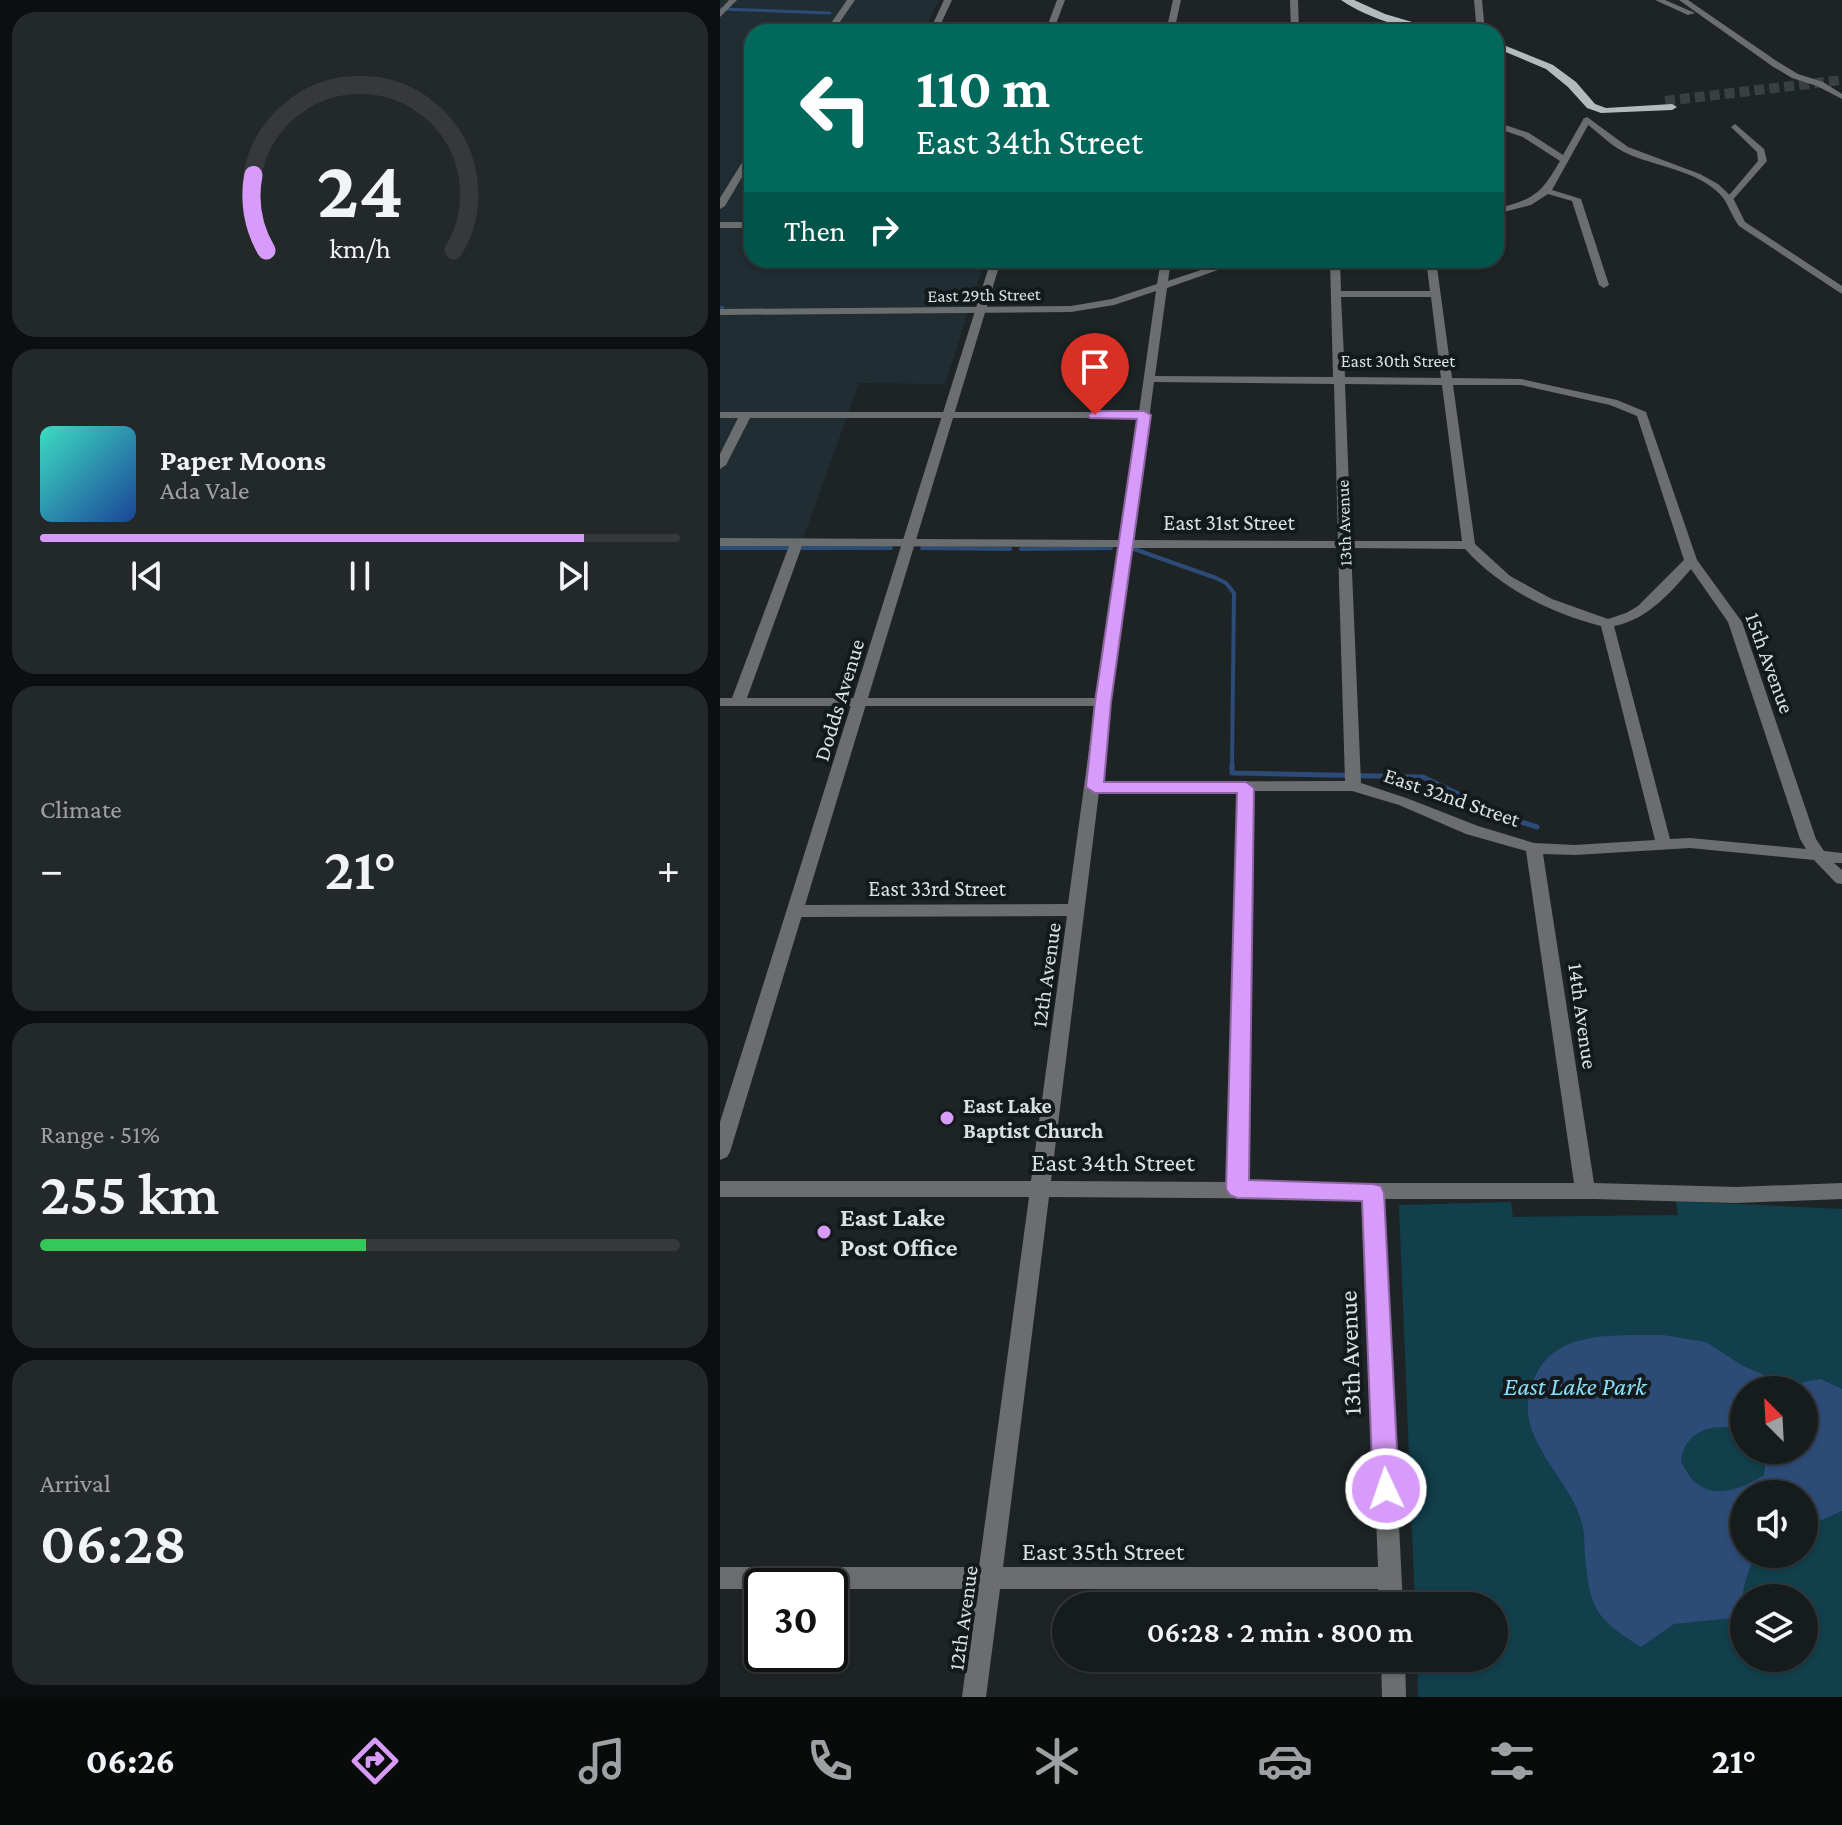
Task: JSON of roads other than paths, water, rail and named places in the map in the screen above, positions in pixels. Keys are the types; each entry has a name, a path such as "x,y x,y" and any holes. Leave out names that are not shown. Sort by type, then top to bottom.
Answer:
{"main road":[{"path":"1352,1 1410,24"},
{"path":"1504,48 1543,62 1576,89 1591,107 1668,104 1610,106 1576,89"},
{"path":"1576,89 1634,105"}],"street":[{"path":"723,12 733,0"},
{"path":"834,24 851,0"},
{"path":"937,24 948,0"},
{"path":"1052,24 1061,0"},
{"path":"1172,24 1177,0"},
{"path":"1294,0 1295,24"},
{"path":"1478,0 1480,24"},
{"path":"1659,0 1715,23"},
{"path":"1683,0 1775,64 1842,97"},
{"path":"1823,85 1840,83"},
{"path":"1587,120 1610,106"},
{"path":"1504,209 1528,203 1547,191 1587,120 1591,107"},
{"path":"1587,120 1625,149 1697,176 1730,200 1742,224 1842,291"},
{"path":"1730,200 1763,161 1761,151 1735,127"},
{"path":"1504,128 1526,135 1563,159"},
{"path":"720,206 744,166"},
{"path":"1547,191 1576,199 1604,285"},
{"path":"720,225 744,225"},
{"name":"Dodds Avenue","path":"720,1152 993,268"},
{"name":"12th Avenue","path":"974,1697 1039,1187 1095,787 1103,702 1165,268"},
{"name":"East 29th Street","path":"720,312 1083,308 1163,288 1219,268"},
{"name":"13th Avenue","path":"1335,268 1353,786"},
{"path":"1432,268 1469,545 1485,565 1512,585 1549,603 1607,624 1632,615 1666,590 1691,560"},
{"path":"1336,294 1437,294"},
{"name":"East 30th Street","path":"1149,379 1449,379 1521,382 1613,402 1642,414"},
{"name":"15th Avenue","path":"1642,414 1691,560 1735,622 1808,839 1820,858 1842,879"},
{"path":"720,415 1144,415"},
{"path":"720,465 746,415"},
{"name":"East 31st Street","path":"720,542 1344,542 1469,545"},
{"path":"738,702 797,542"},
{"path":"1607,624 1664,845"},
{"path":"720,702 1103,702"},
{"name":"East 32nd Street","path":"1095,787 1353,786 1404,802 1472,830 1534,848 1575,850 1690,843 1842,858"},
{"path":"1237,1189 1246,788"},
{"name":"14th Avenue","path":"1534,848 1585,1191"},
{"name":"East 33rd Street","path":"796,911 1077,910"},
{"name":"East 34th Street","path":"720,1189 1039,1187 1373,1193 1585,1191 1787,1196 1842,1191"},
{"name":"13th Avenue","path":"1373,1193 1390,1592"},
{"name":"East 35th Street","path":"720,1578 1390,1578"},
{"path":"1393,1672 1394,1697"}],"water":[{"path":"1663,1335 1706,1342 1743,1366 1767,1376 1730,1376 1730,1428 1703,1430 1695,1435 1683,1451 1681,1462 1692,1479 1704,1488 1730,1490 1730,1568 1750,1568 1745,1584 1730,1584 1730,1618 1674,1624 1641,1647 1604,1619 1593,1600 1579,1513 1543,1454 1529,1418 1530,1391 1538,1371 1550,1356 1565,1346 1602,1337"},
{"path":"1818,1380 1842,1389 1842,1511 1818,1522 1818,1480 1755,1480 1764,1475 1766,1464 1818,1464"}],"waterway":[{"path":"720,9 830,13"},
{"path":"720,548 788,548"},
{"path":"802,548 891,548"},
{"path":"922,548 1010,549"},
{"path":"1021,549 1111,548"},
{"path":"1134,549 1216,578 1226,583 1234,593 1232,766"},
{"path":"1232,766 1232,773 1423,777 1508,818 1537,827"}],"tunnel":[{"path":"1665,101 1842,80"}],"place":[{"name":"East Lake Baptist Church","path":"947,1118"},
{"name":"East Lake Post Office","path":"824,1232"}],"park label":[{"name":"East Lake Park","path":"1575,1386"}]}
